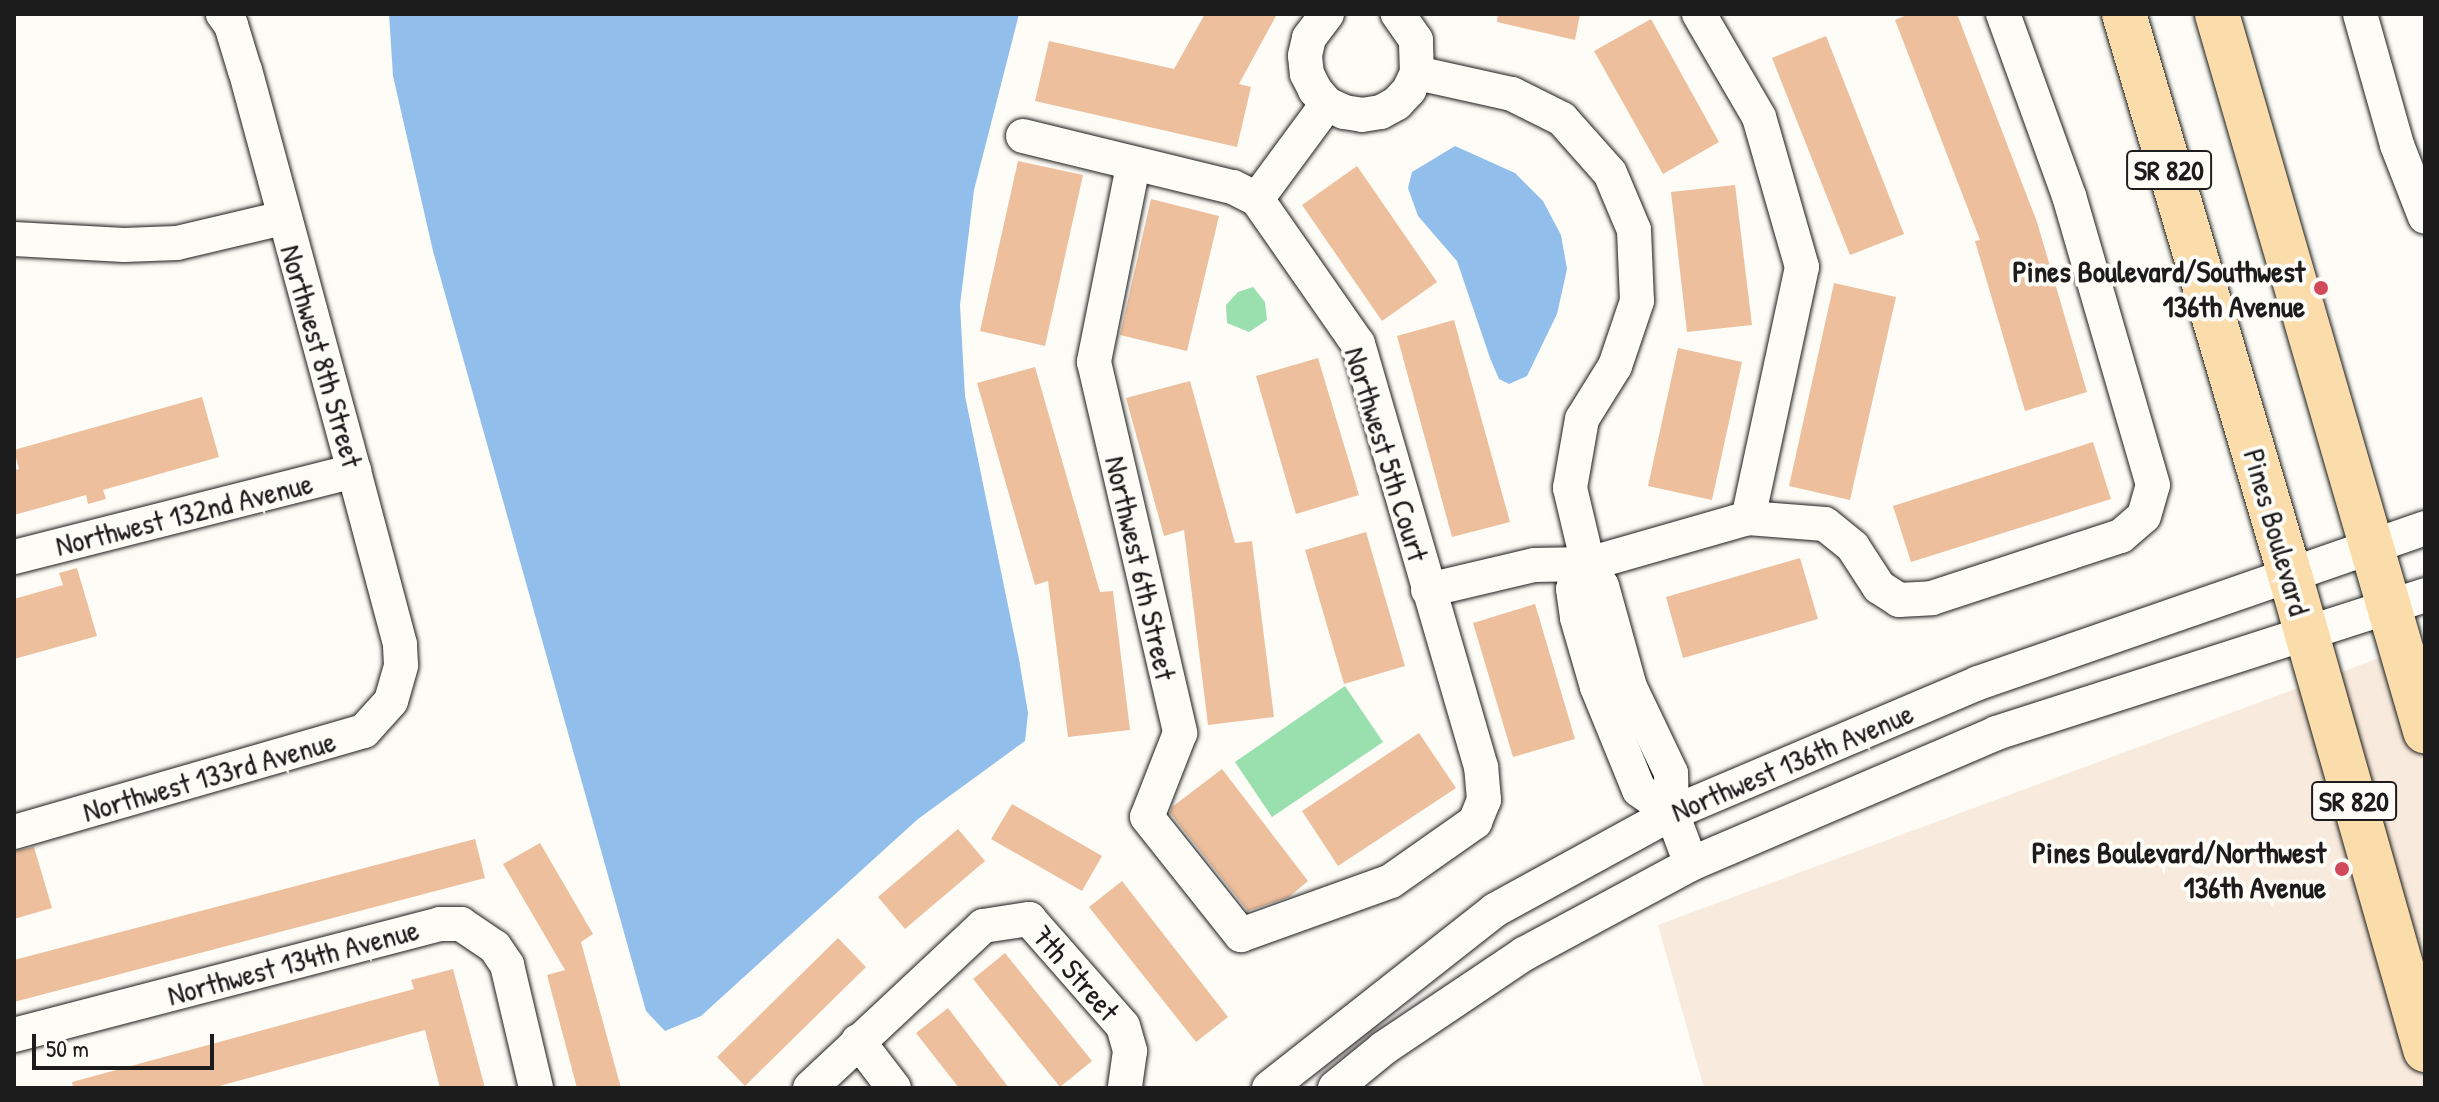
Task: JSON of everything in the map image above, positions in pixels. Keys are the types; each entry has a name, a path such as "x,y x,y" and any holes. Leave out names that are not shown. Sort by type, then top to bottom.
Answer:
{"highway":[{"name":"Pines Boulevard","path":"2124,14 2290,575 2425,1050"},
{"name":"SR 820","path":"2217,14 2373,546 2407,601 2425,731"}],"street":[{"name":"Northwest 8th Street","path":"223,14 231,25 245,71 400,644 401,665 391,701"},
{"path":"1327,14 1309,38 1305,56 1307,74 1327,104 1353,114 1381,112 1397,103 1417,73 1416,40 1398,14"},
{"path":"1699,14 1759,117 1802,267 1748,518"},
{"path":"1691,864 1672,813 1671,773 1645,717 1600,642 1573,589 1595,575 1748,518 1825,524 1853,547 1879,587 1899,600 1932,598 2121,536 2144,516 2153,485 2069,196 2003,14"},
{"path":"2360,14 2397,145 2424,216"},
{"path":"1417,73 1512,94 1562,119 1610,173 1634,230 1637,301 1615,366 1582,419 1570,488 1595,575"},
{"path":"1023,136 1133,166 1233,187 1257,199 1327,104"},
{"name":"Northwest 6th Street","path":"1133,166 1094,362 1180,733 1147,817 1241,935 1391,881 1475,822 1484,800"},
{"name":"Northwest 5th Court","path":"1257,199 1358,344 1481,767 1484,800"},
{"path":"14,239 124,245 177,243 283,218"},
{"name":"Northwest 132nd Avenue","path":"14,557 354,471"},
{"name":"Northwest 136th Avenue","path":"1269,1088 1495,910 1672,813 1978,683 2425,528"},
{"path":"1428,590 1534,565 1595,575 1624,594 1645,657 1653,703 1645,717"},
{"name":"Northwest 136th Avenue","path":"1335,1088 1384,1048 1524,954 1691,864 1996,733 2407,601"},
{"path":"1600,642 1607,718 1639,790 1672,813"},
{"name":"Northwest 133rd Avenue","path":"14,832 364,731 391,701"},
{"name":"7th Street","path":"858,1041 983,926 1029,919 1123,1026 1130,1051 1125,1088"},
{"name":"Northwest 134th Avenue","path":"14,1035 440,924 461,924 479,933 507,965 536,1088"},
{"path":"810,1088 858,1041 894,1088"}],"shaded area":[{"path":"2425,641 2425,1088 1704,1088 1658,925"}],"green space":[{"path":"1253,287 1265,302 1267,320 1249,332 1227,323 1226,305 1238,292"},
{"path":"1345,686 1383,742 1272,817 1235,762"}],"water":[{"path":"389,14 1019,14 974,190 960,305 965,396 1019,659 1028,713 1025,741 918,819 701,1016 665,1031 646,1011 433,251 393,76"},
{"path":"1455,146 1515,173 1543,201 1561,235 1567,269 1557,314 1527,376 1509,384 1499,379 1490,358 1457,261 1418,216 1408,188 1412,172"}],"building":[{"path":"1205,14 1277,14 1239,84 1251,87 1237,147 1035,101 1049,41 1174,69"},
{"path":"1498,14 1580,14 1575,40 1497,22"},
{"path":"1909,14 1957,14 2037,222 2087,392 2025,411 1975,241 1980,240 1895,20"},
{"path":"1651,19 1719,142 1663,174 1594,51"},
{"path":"1826,36 1904,234 1850,255 1772,58"},
{"path":"1018,161 1083,175 1045,346 980,331"},
{"path":"1357,166 1437,282 1382,321 1302,205"},
{"path":"1735,185 1752,325 1687,332 1671,192"},
{"path":"1151,199 1219,216 1187,351 1120,335"},
{"path":"1834,283 1896,297 1850,500 1789,486"},
{"path":"1454,320 1510,522 1452,537 1397,336"},
{"path":"1678,348 1742,362 1712,500 1648,486"},
{"path":"1318,358 1359,495 1296,514 1256,376"},
{"path":"1035,367 1100,592 1113,591 1130,730 1068,737 1048,581 1035,585 977,383"},
{"path":"1190,381 1235,543 1252,541 1274,717 1208,725 1184,530 1164,536 1126,398"},
{"path":"202,397 219,457 103,490 106,499 88,504 86,495 14,515 14,470 19,469 14,450"},
{"path":"2093,442 2111,499 1911,562 1893,506"},
{"path":"1366,532 1405,666 1344,684 1305,550"},
{"path":"1800,558 1818,619 1683,658 1666,597"},
{"path":"77,568 97,636 14,659 14,599 63,585 59,573"},
{"path":"1535,604 1575,739 1513,757 1473,623"},
{"path":"1419,733 1456,788 1338,866 1302,811"},
{"path":"1222,769 1308,881 1289,897 1248,911 1170,813 1172,807"},
{"path":"1012,804 1102,856 1082,891 991,839"},
{"path":"958,829 985,861 905,929 878,897"},
{"path":"475,839 485,878 14,1002 14,960"},
{"path":"540,843 593,934 581,942 621,1088 577,1088 547,975 565,970 503,864"},
{"path":"34,847 52,908 14,919 14,851"},
{"path":"1122,881 1228,1017 1196,1042 1089,907"},
{"path":"838,938 866,967 745,1086 717,1057"},
{"path":"1005,953 1092,1061 1060,1087 973,979"},
{"path":"453,969 485,1088 440,1088 425,1030 212,1088 73,1088 72,1082 414,989 411,980"},
{"path":"948,1008 1009,1088 959,1088 916,1033"}],"place":[{"name":"Pines Boulevard/Southwest 136th Avenue","path":"2321,288"},
{"name":"Pines Boulevard/Northwest 136th Avenue","path":"2342,869"}]}
